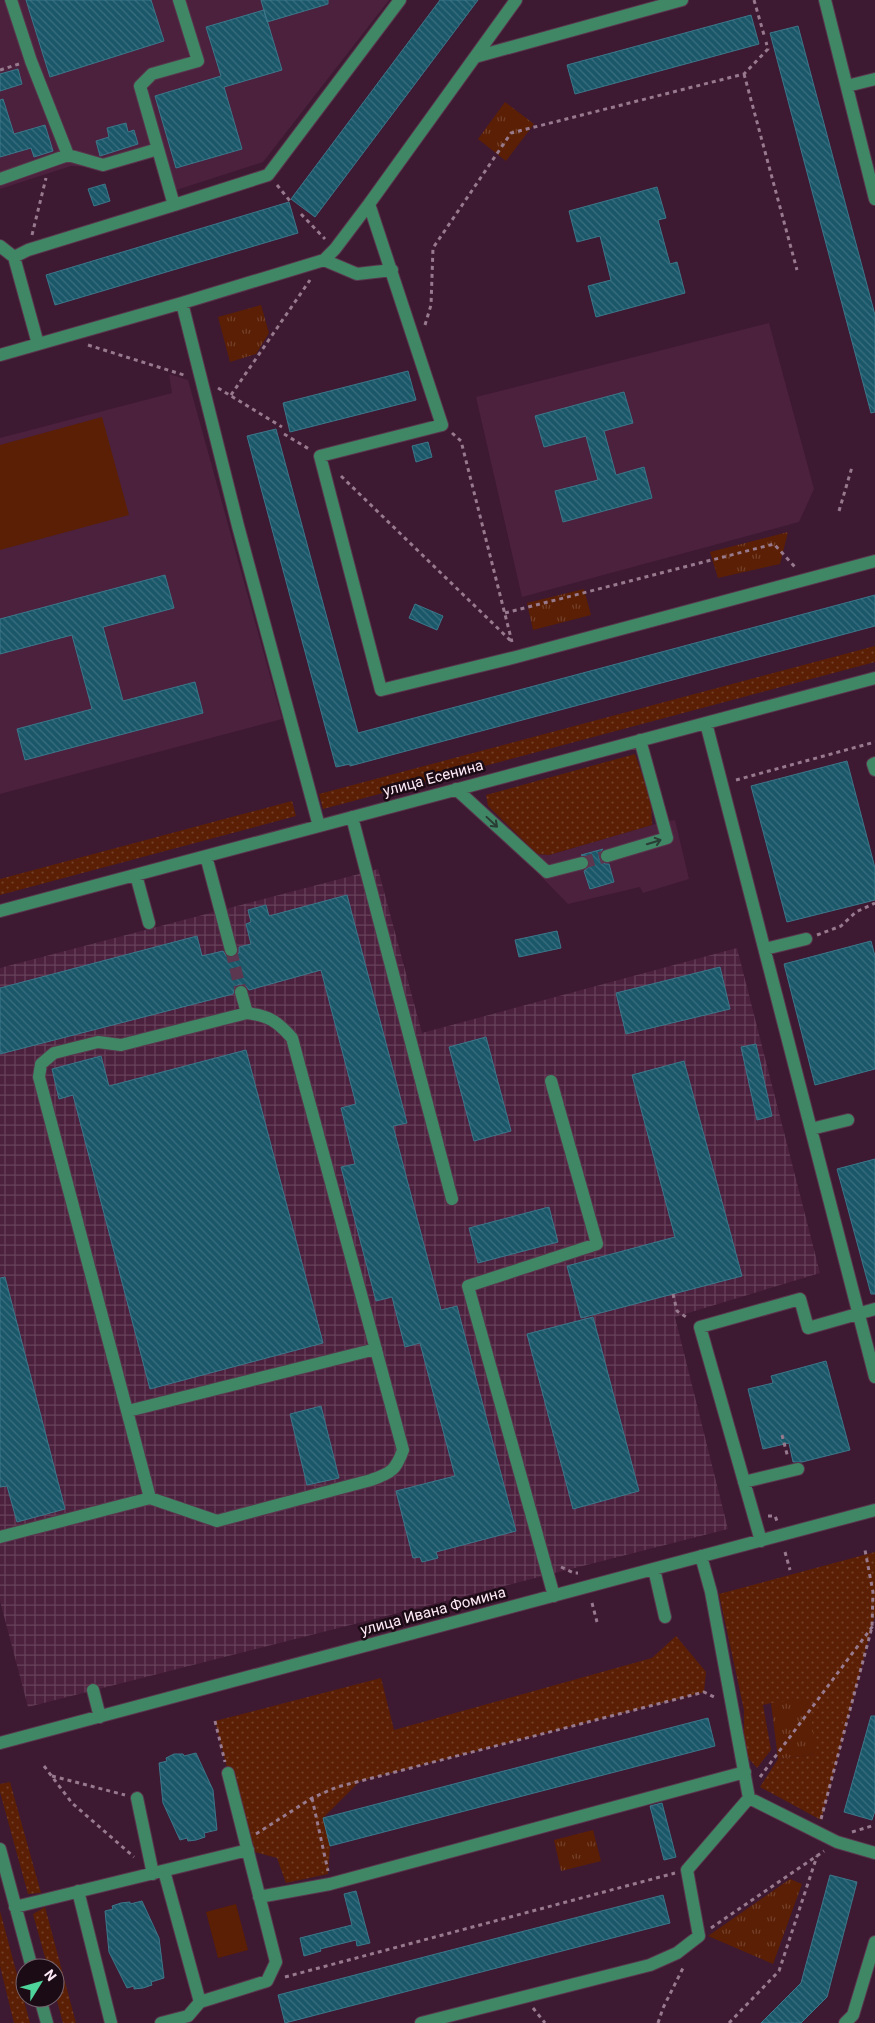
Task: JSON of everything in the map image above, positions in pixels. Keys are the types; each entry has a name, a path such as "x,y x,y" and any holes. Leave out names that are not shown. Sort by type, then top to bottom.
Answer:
{"street":[{"path":"11,0 31,61 68,155"},
{"path":"174,205 140,86 152,74 198,60 179,0"},
{"path":"14,257 28,250 268,176 400,0"},
{"path":"0,355 324,260 335,249 369,204 516,0"},
{"path":"475,57 682,0"},
{"path":"825,0 875,199"},
{"path":"848,86 875,79"},
{"path":"0,179 68,155 103,165 158,149"},
{"path":"369,204 442,425 320,456 381,690 516,657 875,560"},
{"path":"0,246 14,257 38,344"},
{"path":"324,260 357,274 392,270"},
{"path":"182,303 238,526 319,826"},
{"name":"улица Есенина","path":"0,911 875,678"},
{"path":"706,722 875,1377"},
{"path":"607,856 667,838 640,740"},
{"path":"875,763 873,764 875,770"},
{"path":"456,789 547,872 582,863"},
{"path":"352,817 452,1199"},
{"path":"206,856 231,950"},
{"path":"136,875 149,923"},
{"path":"765,949 806,939"},
{"path":"242,992 247,1013"},
{"path":"0,1537 150,1498 217,1521 371,1480 386,1475 398,1465 403,1450 292,1038 280,1025 264,1015 247,1013 121,1045 98,1042 54,1053 41,1064 39,1077 150,1498"},
{"path":"551,1082 597,1244 468,1286 554,1596"},
{"path":"811,1129 848,1120"},
{"path":"761,1540 700,1327 800,1299 808,1328 875,1309"},
{"path":"128,1411 376,1349"},
{"path":"744,1482 795,1470"},
{"name":"улица Ивана Фомина","path":"0,1743 875,1510"},
{"path":"421,2023 650,1965 677,1953 699,1936 687,1870 749,1798 711,1592 701,1556"},
{"path":"654,1569 665,1617"},
{"path":"93,1690 100,1716"},
{"path":"260,1897 330,1884 745,1772"},
{"path":"161,2023 189,2019 200,2002 267,1982 276,1962 228,1773"},
{"path":"137,1798 158,1873 200,2002"},
{"path":"749,1798 837,1842 875,1853"},
{"path":"15,1907 158,1873 246,1845"},
{"path":"0,1849 29,1958"},
{"path":"78,1891 111,2023"},
{"path":"846,2023 853,2015 875,1942"},
{"path":"43,2008 47,2023"}],"path":[{"path":"754,0 764,35"},
{"path":"418,348 431,305 433,248 511,133 744,74 768,49 766,42"},
{"path":"744,74 797,270"},
{"path":"28,250 50,161"},
{"path":"268,176 290,201"},
{"path":"301,214 335,249"},
{"path":"231,394 324,260"},
{"path":"61,337 202,380 231,394 282,427"},
{"path":"442,425 461,441 516,657"},
{"path":"284,434 320,456 513,643"},
{"path":"839,511 852,467"},
{"path":"505,613 774,544 806,579"},
{"path":"722,783 875,742"},
{"path":"806,939 840,926 856,912 875,903"},
{"path":"672,1294 677,1311 700,1327"},
{"path":"782,1435 795,1470"},
{"path":"818,1832 872,1627 873,1592 865,1550"},
{"path":"785,1552 790,1570"},
{"path":"545,1564 554,1562 574,1573 583,1572"},
{"path":"592,1603 597,1622"},
{"path":"749,1798 761,1775 875,1623"},
{"path":"246,1845 312,1798 337,1787 704,1692 732,1705"},
{"path":"215,1721 228,1773"},
{"path":"44,1766 72,1803 158,1873"},
{"path":"51,1776 137,1798"},
{"path":"312,1798 330,1884"},
{"path":"699,1936 856,1829 875,1825"},
{"path":"728,2023 779,1971 817,1856"},
{"path":"267,1982 687,1870"},
{"path":"658,2023 663,2008 687,1960"}],"shaded area":[{"path":"0,0 389,0 263,162 164,194 153,158 116,168 71,166 0,189"},
{"path":"769,323 814,489 799,522 522,597 476,397"},
{"path":"169,374 188,380 282,719 0,794 0,438 172,393"},
{"path":"675,820 689,879 643,893 640,887 568,904 527,862 537,854 549,855 662,822"},
{"path":"378,869 422,1033 737,948 820,1273 675,1317 728,1529 28,1707 0,1601 0,968"}],"green space":[{"path":"505,102 534,124 506,161 478,139"},
{"path":"261,305 269,333 256,354 230,362 218,317"},
{"path":"102,417 129,515 0,550 0,445"},
{"path":"788,532 780,564 718,578 710,552"},
{"path":"584,589 591,615 533,630 527,603"},
{"path":"875,646 875,662 323,809 319,794"},
{"path":"635,754 651,800 652,825 549,855 537,854 488,806 486,795"},
{"path":"292,801 296,816 0,895 0,879"},
{"path":"875,1552 875,1615 821,1820 760,1787 778,1759 815,1754 771,1703 763,1705 771,1750 757,1768 744,1753 744,1710 719,1594"},
{"path":"676,1636 706,1672 704,1692 360,1781 323,1818 330,1846 328,1874 286,1883 277,1858 248,1850 215,1721 381,1678 394,1730 652,1658"},
{"path":"809,1699 816,1754 778,1759 771,1703"},
{"path":"10,1782 41,1893 28,1894 0,1792 0,1784"},
{"path":"593,1830 601,1861 561,1871 554,1840"},
{"path":"790,1879 802,1884 773,1964 708,1936"},
{"path":"236,1904 248,1950 218,1958 206,1912"},
{"path":"45,1907 59,1958 45,1958 33,1914"},
{"path":"0,1911 15,1967 15,2008 26,2008 30,2023 14,2023 0,1966"},
{"path":"65,1982 76,2023 63,2023 59,2008 65,2008"}],"building":[{"path":"26,0 151,0 164,41 50,77"},
{"path":"261,0 328,0 328,4 267,22"},
{"path":"440,0 478,0 315,217 291,199"},
{"path":"264,10 282,70 224,87 242,149 176,168 155,96 221,76 206,27"},
{"path":"751,15 759,44 575,94 567,65"},
{"path":"798,26 875,315 875,412 871,413 770,33"},
{"path":"18,69 22,84 0,91 0,74"},
{"path":"3,99 14,134 45,125 53,151 34,157 31,148 0,157 0,100"},
{"path":"126,123 128,132 134,130 138,144 100,156 96,141 109,137 107,128"},
{"path":"105,184 110,201 94,206 88,189"},
{"path":"657,187 666,218 658,220 670,264 677,262 685,293 596,317 588,286 611,280 600,236 577,242 569,211"},
{"path":"289,202 298,233 55,305 46,275"},
{"path":"408,371 416,400 290,432 283,403"},
{"path":"624,392 633,423 604,431 616,475 644,467 652,498 563,522 555,491 598,480 586,436 544,447 535,416"},
{"path":"276,429 358,733 875,595 875,626 350,766 350,764 336,767 247,436"},
{"path":"428,442 432,457 416,462 412,446"},
{"path":"165,575 174,608 103,627 123,701 195,682 203,713 25,760 17,729 92,709 72,635 0,654 0,619"},
{"path":"415,604 443,616 437,630 409,618"},
{"path":"847,761 875,868 875,900 787,922 751,786"},
{"path":"603,849 599,854 599,859 605,864 609,864 614,882 590,889 584,871 590,866 590,861 587,857 581,855"},
{"path":"347,895 407,1123 393,1126 441,1310 457,1306 516,1531 436,1552 438,1558 422,1562 420,1557 413,1558 396,1491 455,1476 420,1343 405,1347 392,1297 376,1301 341,1167 355,1164 341,1108 356,1104 321,970 249,990 246,986 239,984 235,987 233,994 0,1054 0,988 197,936 202,956 223,951 226,956 233,958 239,953 239,947 251,944 246,924 251,922 248,910 266,905 269,916"},
{"path":"557,931 561,948 519,957 515,940"},
{"path":"871,941 875,956 875,1069 815,1085 784,964"},
{"path":"720,967 730,1009 626,1034 616,993"},
{"path":"486,1037 511,1131 474,1141 449,1047"},
{"path":"756,1044 772,1116 757,1120 741,1047"},
{"path":"246,1050 323,1343 150,1389 73,1095 59,1099 52,1069 101,1056 109,1086"},
{"path":"684,1061 742,1276 581,1318 567,1266 675,1237 632,1075"},
{"path":"875,1159 875,1294 871,1294 837,1169"},
{"path":"549,1207 558,1242 478,1263 469,1228"},
{"path":"5,1277 65,1509 17,1522 7,1486 0,1487 0,1278"},
{"path":"593,1317 639,1491 573,1509 527,1334"},
{"path":"826,1361 850,1450 802,1462 793,1462 789,1443 763,1449 748,1389 773,1383 771,1376"},
{"path":"321,1406 339,1478 307,1485 290,1414"},
{"path":"871,1716 875,1716 875,1811 872,1820 844,1812"},
{"path":"708,1718 715,1746 330,1846 323,1818"},
{"path":"196,1753 213,1790 217,1830 204,1833 205,1837 196,1840 188,1841 187,1838 180,1840 163,1803 159,1763 167,1761 166,1758 174,1754 183,1754 184,1756"},
{"path":"662,1803 676,1857 664,1860 650,1806"},
{"path":"830,1875 857,1882 827,1997 801,2023 761,2023 801,1983"},
{"path":"356,1891 370,1943 357,1946 356,1940 320,1949 321,1951 304,1956 300,1938 352,1925 344,1894"},
{"path":"663,1895 670,1923 285,2023 278,1995"},
{"path":"142,1901 159,1938 164,1978 151,1982 152,1985 134,1989 134,1986 127,1988 109,1952 105,1911 113,1909 112,1906 121,1903 130,1902 130,1904"}],"tunnel":[{"path":"582,863 607,856"},
{"path":"231,950 241,992"}]}
